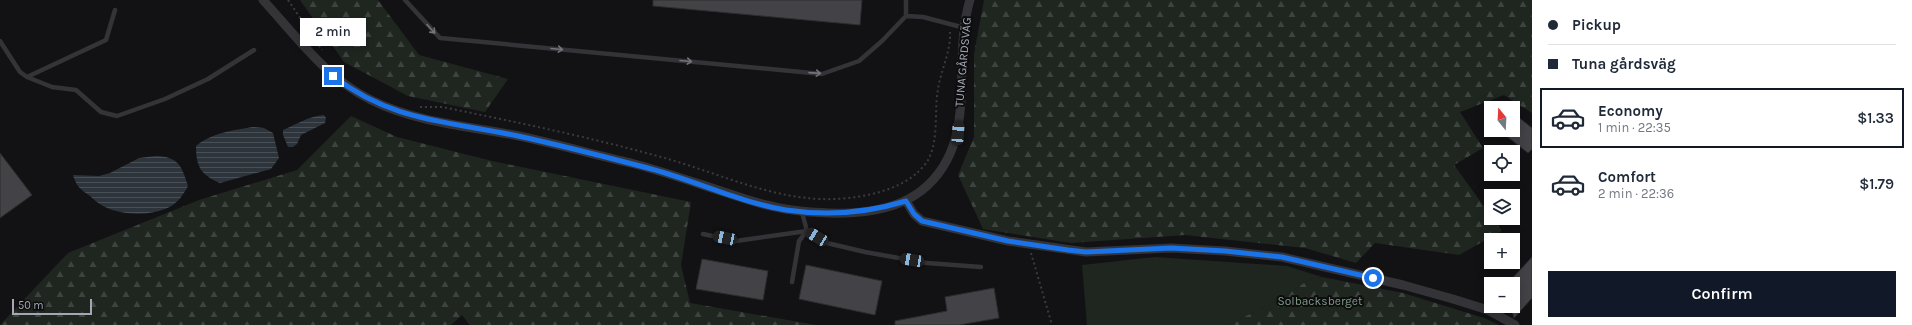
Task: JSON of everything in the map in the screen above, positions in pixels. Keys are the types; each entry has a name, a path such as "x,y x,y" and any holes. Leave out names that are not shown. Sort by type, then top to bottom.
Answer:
{"street":[{"name":"TUNA GÅRDSVÄG","path":"263,0 326,70 353,91 386,108 414,117 517,136 605,157 655,170 762,204 802,212 850,213 886,207 906,201 937,176 953,149 958,133 966,28 970,0"},
{"path":"906,201 914,214 922,221 1008,241 1086,252 1171,248 1282,257 1404,285 1453,299 1488,310 1515,325"}],"lane":[{"path":"405,0 440,38 822,74 859,61 882,41 906,16 906,0"},
{"path":"28,77 106,40 115,10"},
{"path":"906,16 923,17 966,28"},
{"path":"0,41 20,72 52,87 76,90 100,112 117,116 164,99 208,79 254,50"},
{"path":"792,282 800,241 807,231 802,212"},
{"path":"703,234 736,241 807,231 827,243 865,252 928,263 981,267"}],"path":[{"path":"288,0 324,54"},
{"path":"416,107 442,107 585,137 662,158 776,193 808,198 849,197 874,194 903,183 929,160 933,148 938,90 950,36 950,23"},
{"path":"1032,244 1030,250 1032,262 1052,325"}],"green space":[{"path":"300,0 378,0 419,55 508,79 485,112 408,96 344,62"},
{"path":"984,0 1532,0 1532,113 1520,105 1520,101 1513,101 1504,95 1488,101 1484,101 1484,103 1460,112 1483,148 1454,165 1484,206 1484,225 1498,225 1502,231 1498,233 1484,233 1484,241 1459,255 1375,243 1356,263 1305,248 1185,235 1071,243 983,229 958,175 974,137 974,54"},
{"path":"351,116 397,137 492,161 691,202 681,265 690,303 816,325 470,325 462,315 451,325 0,325 68,253 199,200 297,170"},
{"path":"1155,257 1287,266 1322,277 1310,279 1280,299 1228,325 1087,325 1082,265"},
{"name":"Solbacksberget","path":"1322,277 1403,293 1484,318 1499,325 1228,325 1280,299 1310,279"}],"shaded area":[{"path":"324,115 326,118 325,123 301,135 297,144 293,147 288,147 283,135 283,130 308,119"},
{"path":"253,127 264,128 273,133 279,158 271,169 220,183 208,177 201,169 197,160 196,146 216,135"},
{"path":"163,156 174,160 184,173 188,186 176,202 169,207 151,213 135,214 111,210 81,190 73,175 99,176 110,173 139,158"}],"building":[{"path":"653,0 862,0 860,25 653,6"},
{"path":"1520,118 1532,128 1532,149 1528,153 1520,145 1508,137 1520,137"},
{"path":"0,153 32,195 0,218"},
{"path":"1532,257 1532,298 1520,311 1520,277 1513,277"},
{"path":"702,259 768,271 763,300 696,289"},
{"path":"806,265 882,281 875,315 799,299"},
{"path":"994,288 999,318 959,325 895,325 895,321 947,311 945,297"},
{"path":"1512,313 1518,313 1514,318"}],"route":[{"path":"333,76 353,91 369,100 386,108 414,117 517,136 605,157 655,170 762,204 786,210 802,212 850,213 886,207 906,201 914,214 922,221 962,229 1008,241 1086,252 1171,248 1225,251 1282,257 1373,278"}]}
